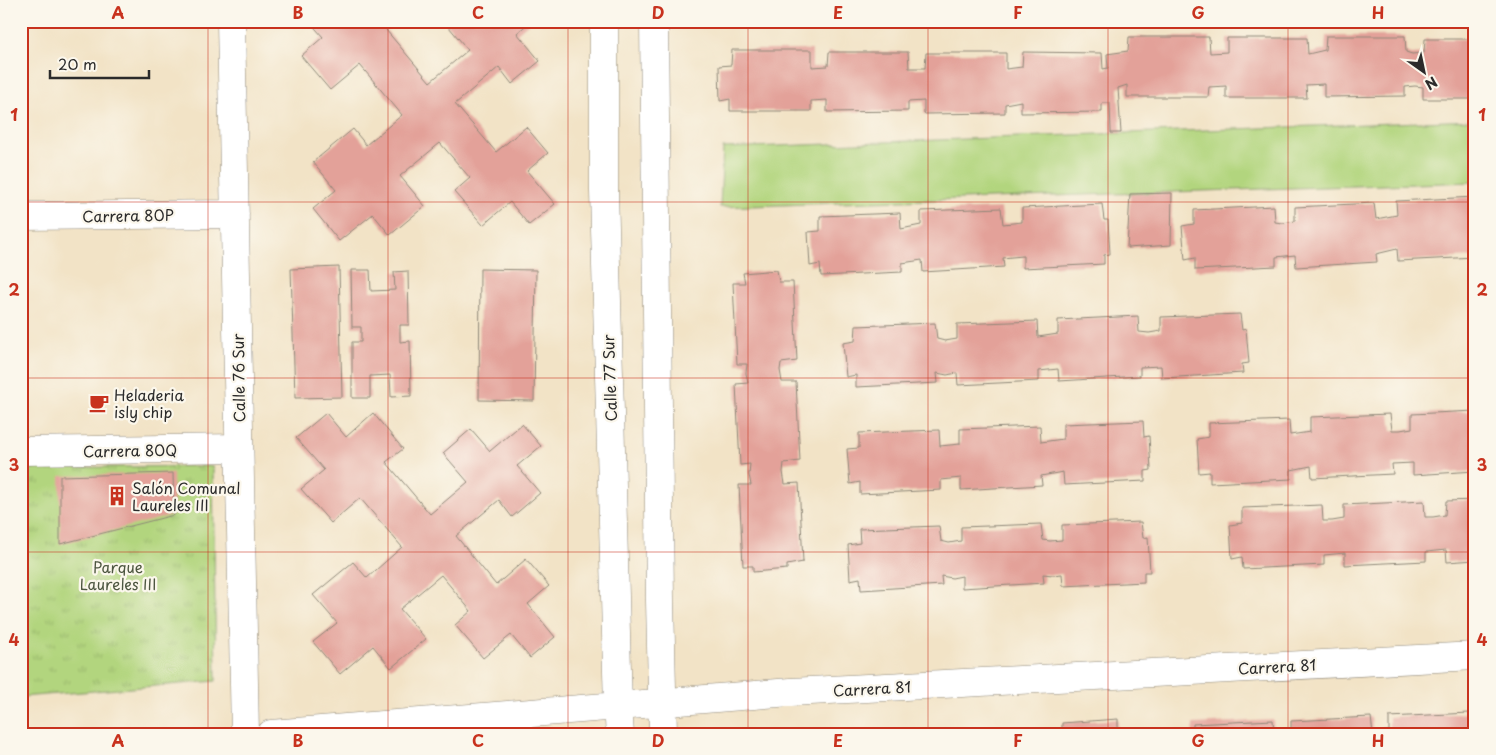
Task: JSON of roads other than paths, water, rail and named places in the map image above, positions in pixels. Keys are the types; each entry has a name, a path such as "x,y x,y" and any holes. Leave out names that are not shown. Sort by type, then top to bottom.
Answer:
{"street":[{"name":"Calle 76 Sur","path":"232,21 245,734"},
{"name":"Calle 77 Sur","path":"604,21 604,191 620,734"},
{"path":"654,21 663,734"},
{"name":"Carrera 80P","path":"21,216 235,214"},
{"name":"Carrera 80Q","path":"21,451 239,448"},
{"name":"Carrera 81","path":"271,734 792,692 1475,656"}],"place":[{"name":"Heladeria isly chip","path":"99,403"},
{"name":"Salón Comunal Laureles III","path":"117,496"}],"park label":[{"name":"Parque Laureles III","path":"118,574"}]}
